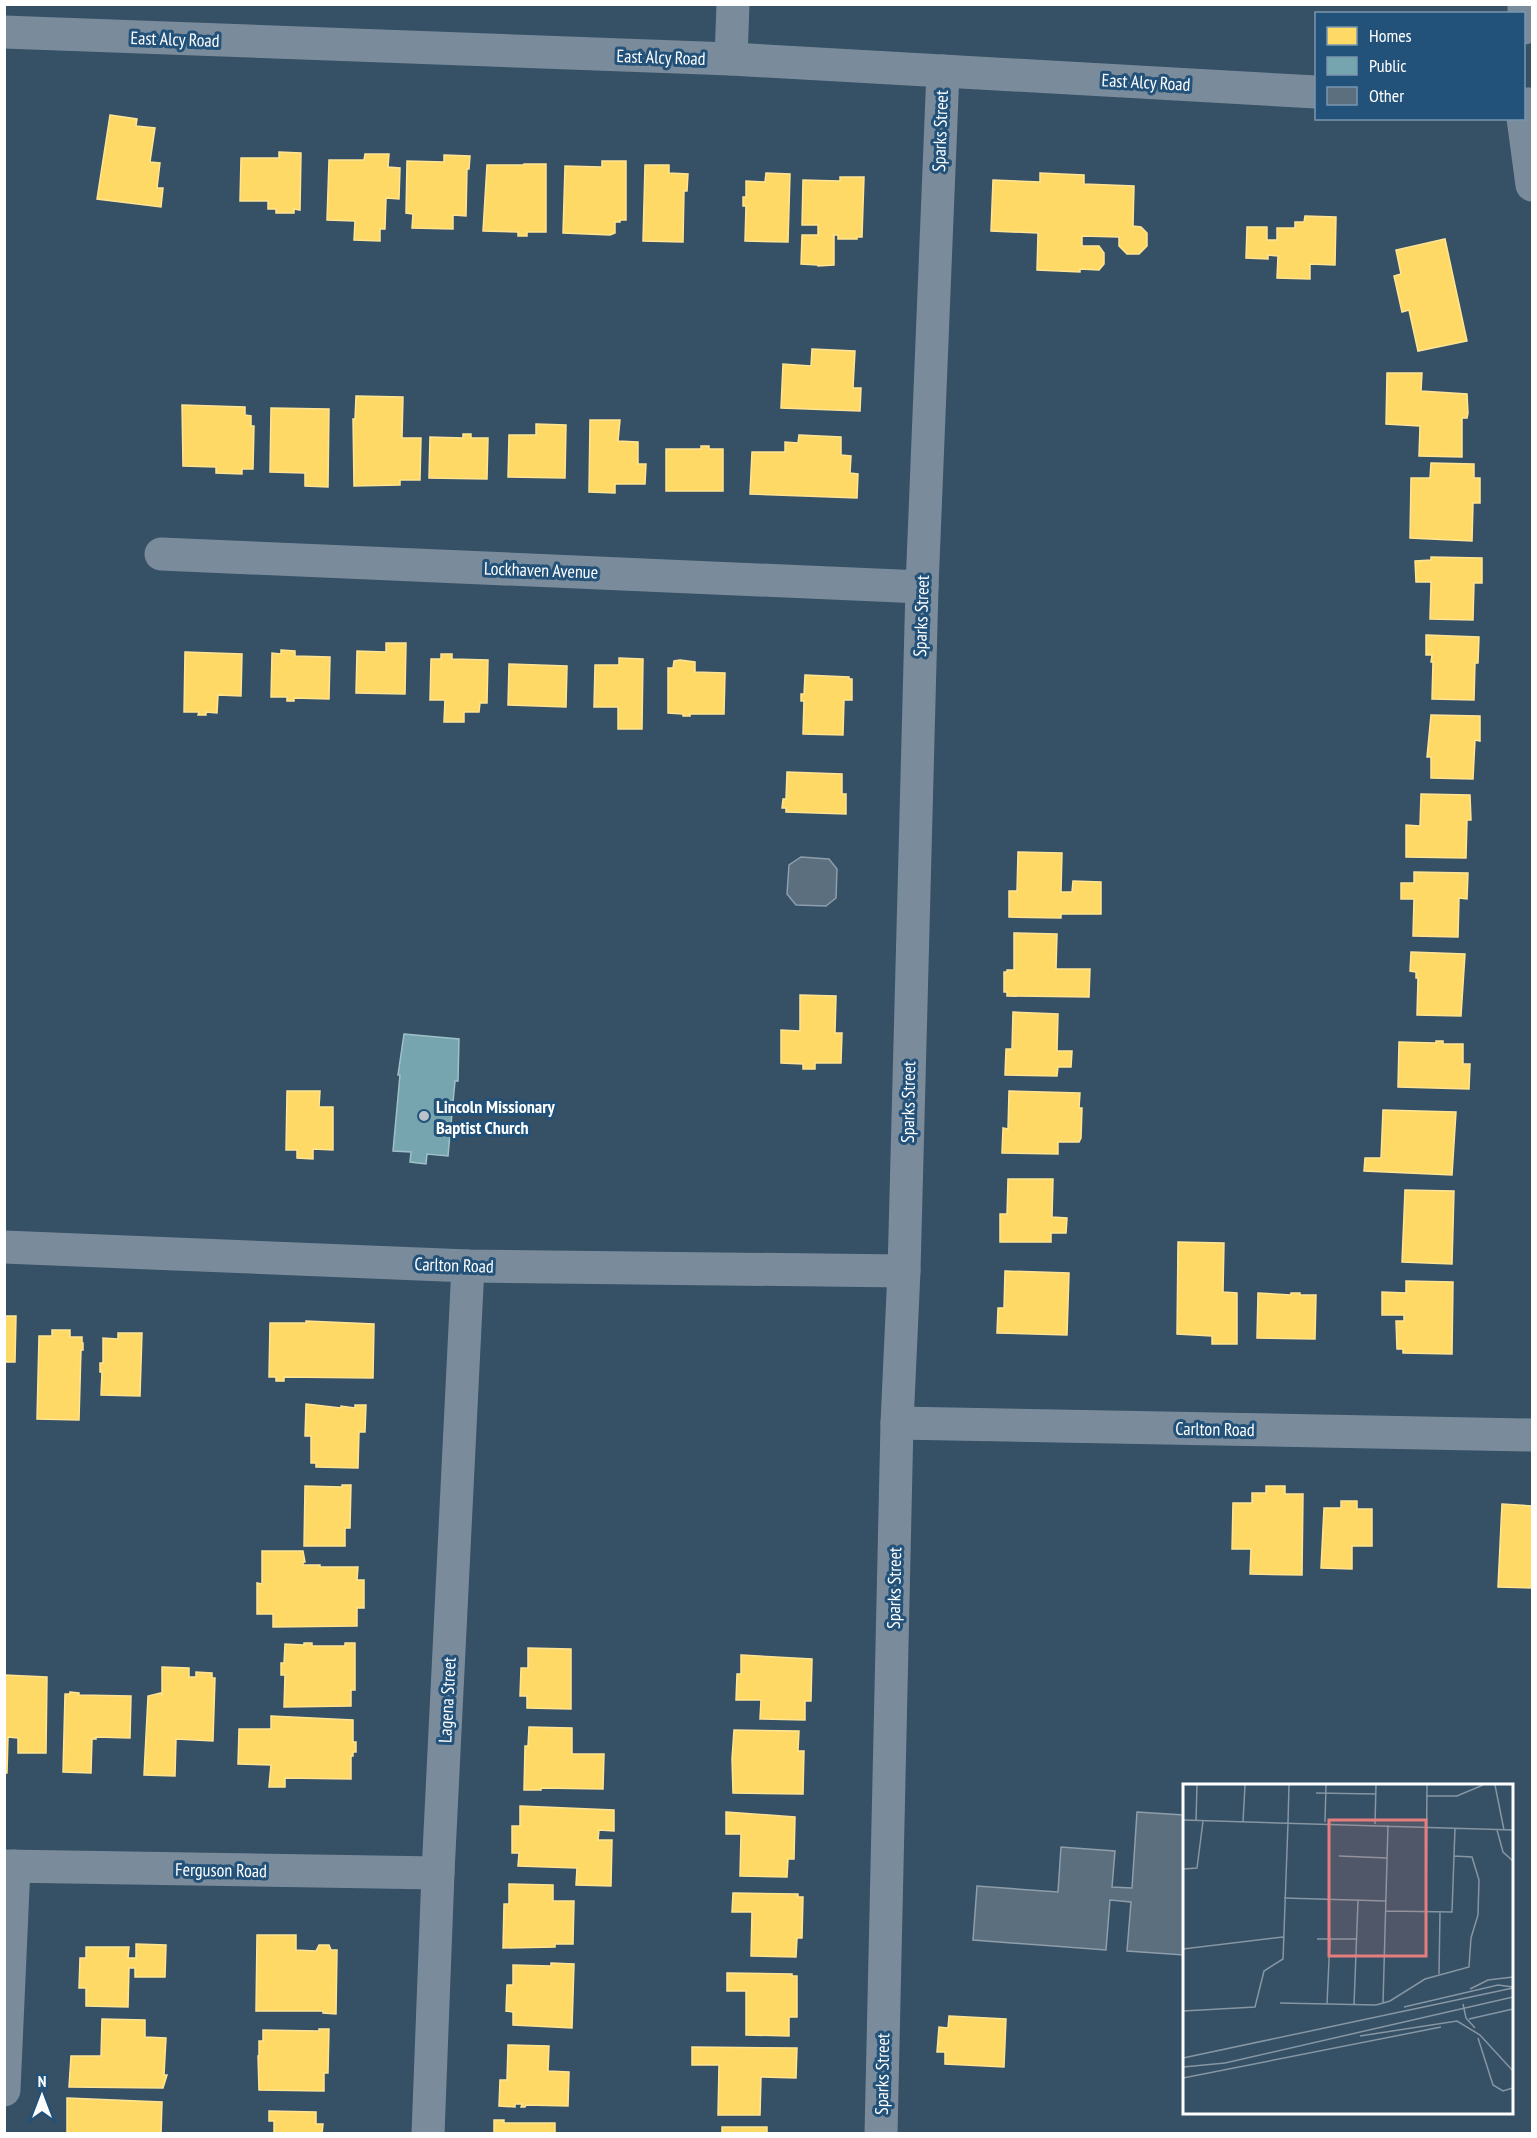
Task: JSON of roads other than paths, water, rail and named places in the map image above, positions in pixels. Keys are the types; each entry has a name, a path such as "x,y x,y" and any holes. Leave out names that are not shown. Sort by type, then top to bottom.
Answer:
{"street":[{"path":"731,59 733,4"},
{"name":"East Alcy Road","path":"4,32 731,59 1315,92"},
{"name":"Sparks Street","path":"880,2133 897,1423 904,1271 922,587 943,71"},
{"path":"1523,120 1533,185"},
{"name":"Lockhaven Avenue","path":"161,554 922,587"},
{"name":"Carlton Road","path":"4,1247 468,1266 904,1271"},
{"name":"Lagena Street","path":"428,2133 438,1873 468,1266"},
{"name":"Carlton Road","path":"897,1423 1533,1435"},
{"path":"4,2090 9,1866"},
{"name":"Ferguson Road","path":"9,1866 438,1873"}],"place":[{"name":"Lincoln Missionary Baptist Church","path":"424,1116"}]}
